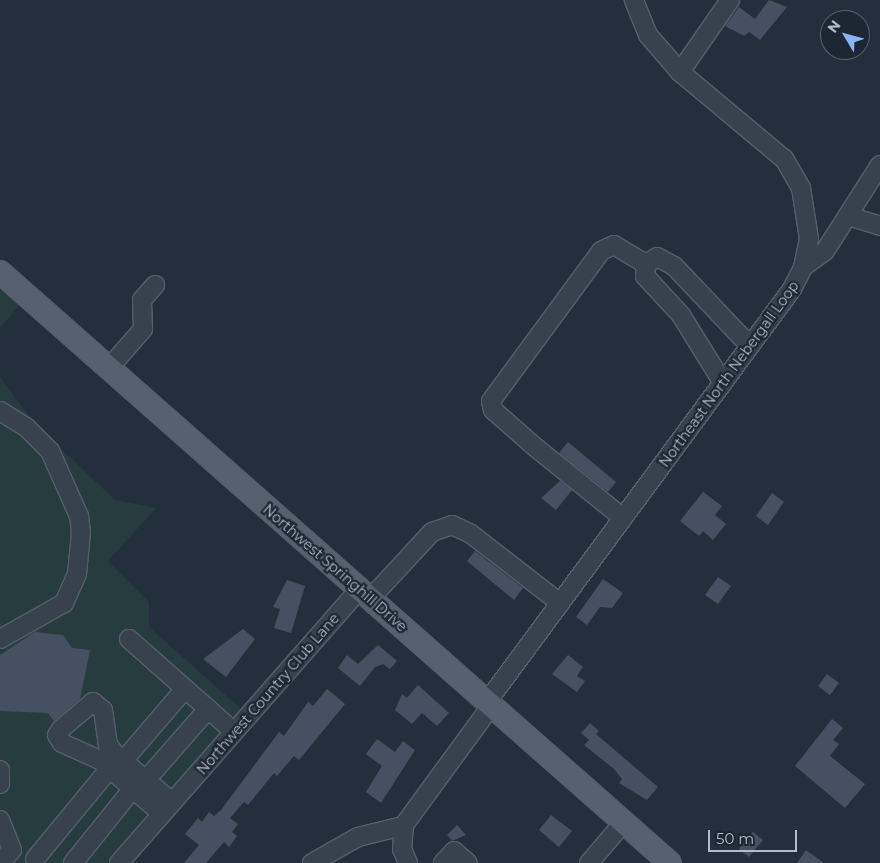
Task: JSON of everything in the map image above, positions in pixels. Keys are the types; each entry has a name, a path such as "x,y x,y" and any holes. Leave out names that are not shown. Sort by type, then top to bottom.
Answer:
{"main road":[{"name":"Northwest Springhill Drive","path":"0,272 670,863"}],"street":[{"name":"Northeast North Nebergall Loop","path":"403,826 560,604 750,346 803,267 809,224 796,177 765,140 680,72 648,35 634,0"},
{"path":"680,72 730,0"},
{"path":"803,267 825,251 880,165"},
{"path":"848,216 880,226"},
{"path":"623,518 541,453 493,410 491,401 601,252 614,245 646,264"},
{"path":"646,264 657,257 674,266 750,346"},
{"path":"646,264 645,276 681,315 723,383"},
{"path":"109,368 143,329 142,300 155,285"},
{"path":"0,411 26,428 50,451 79,516 81,532 77,574 64,603 0,639"},
{"name":"Northwest Country Club Lane","path":"119,863 234,732 364,594 432,532 448,525 471,534 560,604"},
{"path":"130,639 234,732"},
{"path":"6,863 15,854 37,861 116,765 186,689"},
{"path":"74,863 140,784 208,709"},
{"path":"116,765 170,805"},
{"path":"0,770 0,784"},
{"path":"0,820 12,850 0,863"},
{"path":"590,863 624,822"},
{"path":"312,863 358,837 403,826 402,849 408,863"},
{"path":"443,863 454,851 468,863"}],"green space":[{"path":"0,279 24,300 0,328"},
{"path":"0,377 35,424 115,500 156,508 108,561 149,602 149,627 242,710 107,863 0,863"}],"building":[{"path":"769,0 787,7 760,40 749,32 744,36 725,26 739,7 755,19"},
{"path":"568,442 616,482 608,492 559,453"},
{"path":"560,481 572,490 556,510 541,498"},
{"path":"703,492 722,506 715,515 726,524 713,540 703,531 699,536 680,521"},
{"path":"772,493 784,502 768,525 756,516"},
{"path":"475,551 523,588 514,600 467,561"},
{"path":"718,577 731,586 718,604 705,595"},
{"path":"603,579 623,593 612,608 600,607 587,625 576,617"},
{"path":"287,580 305,586 291,633 274,628 280,609 273,607"},
{"path":"243,629 255,639 226,677 203,659"},
{"path":"35,632 63,635 72,648 90,650 80,699 54,721 48,713 0,711 0,655"},
{"path":"378,645 397,661 390,669 383,664 375,667 360,686 338,668 347,655 358,664"},
{"path":"568,655 583,667 577,676 585,681 577,692 552,674"},
{"path":"827,674 839,683 830,695 818,686"},
{"path":"418,685 449,713 437,726 422,713 412,724 395,710 402,694 407,698"},
{"path":"327,689 345,704 299,760 294,756 277,776 274,773 248,805 244,802 230,818 238,824 232,832 237,836 229,847 224,842 206,863 184,863 199,845 185,834 198,818 202,822 209,812 214,816 221,810 279,732 284,736 308,702 313,706"},
{"path":"832,719 843,728 833,740 839,744 830,756 865,784 845,808 795,766"},
{"path":"590,723 599,731 596,734 658,787 647,800 619,783 622,779 614,769 584,745 589,740 581,733"},
{"path":"377,739 395,752 403,741 415,750 381,803 366,792 382,766 366,754"},
{"path":"551,815 572,831 559,847 539,830"},
{"path":"457,825 466,835 452,841 447,835"},
{"path":"753,832 763,840 749,857 739,849"},
{"path":"806,850 824,863 797,863"}]}
